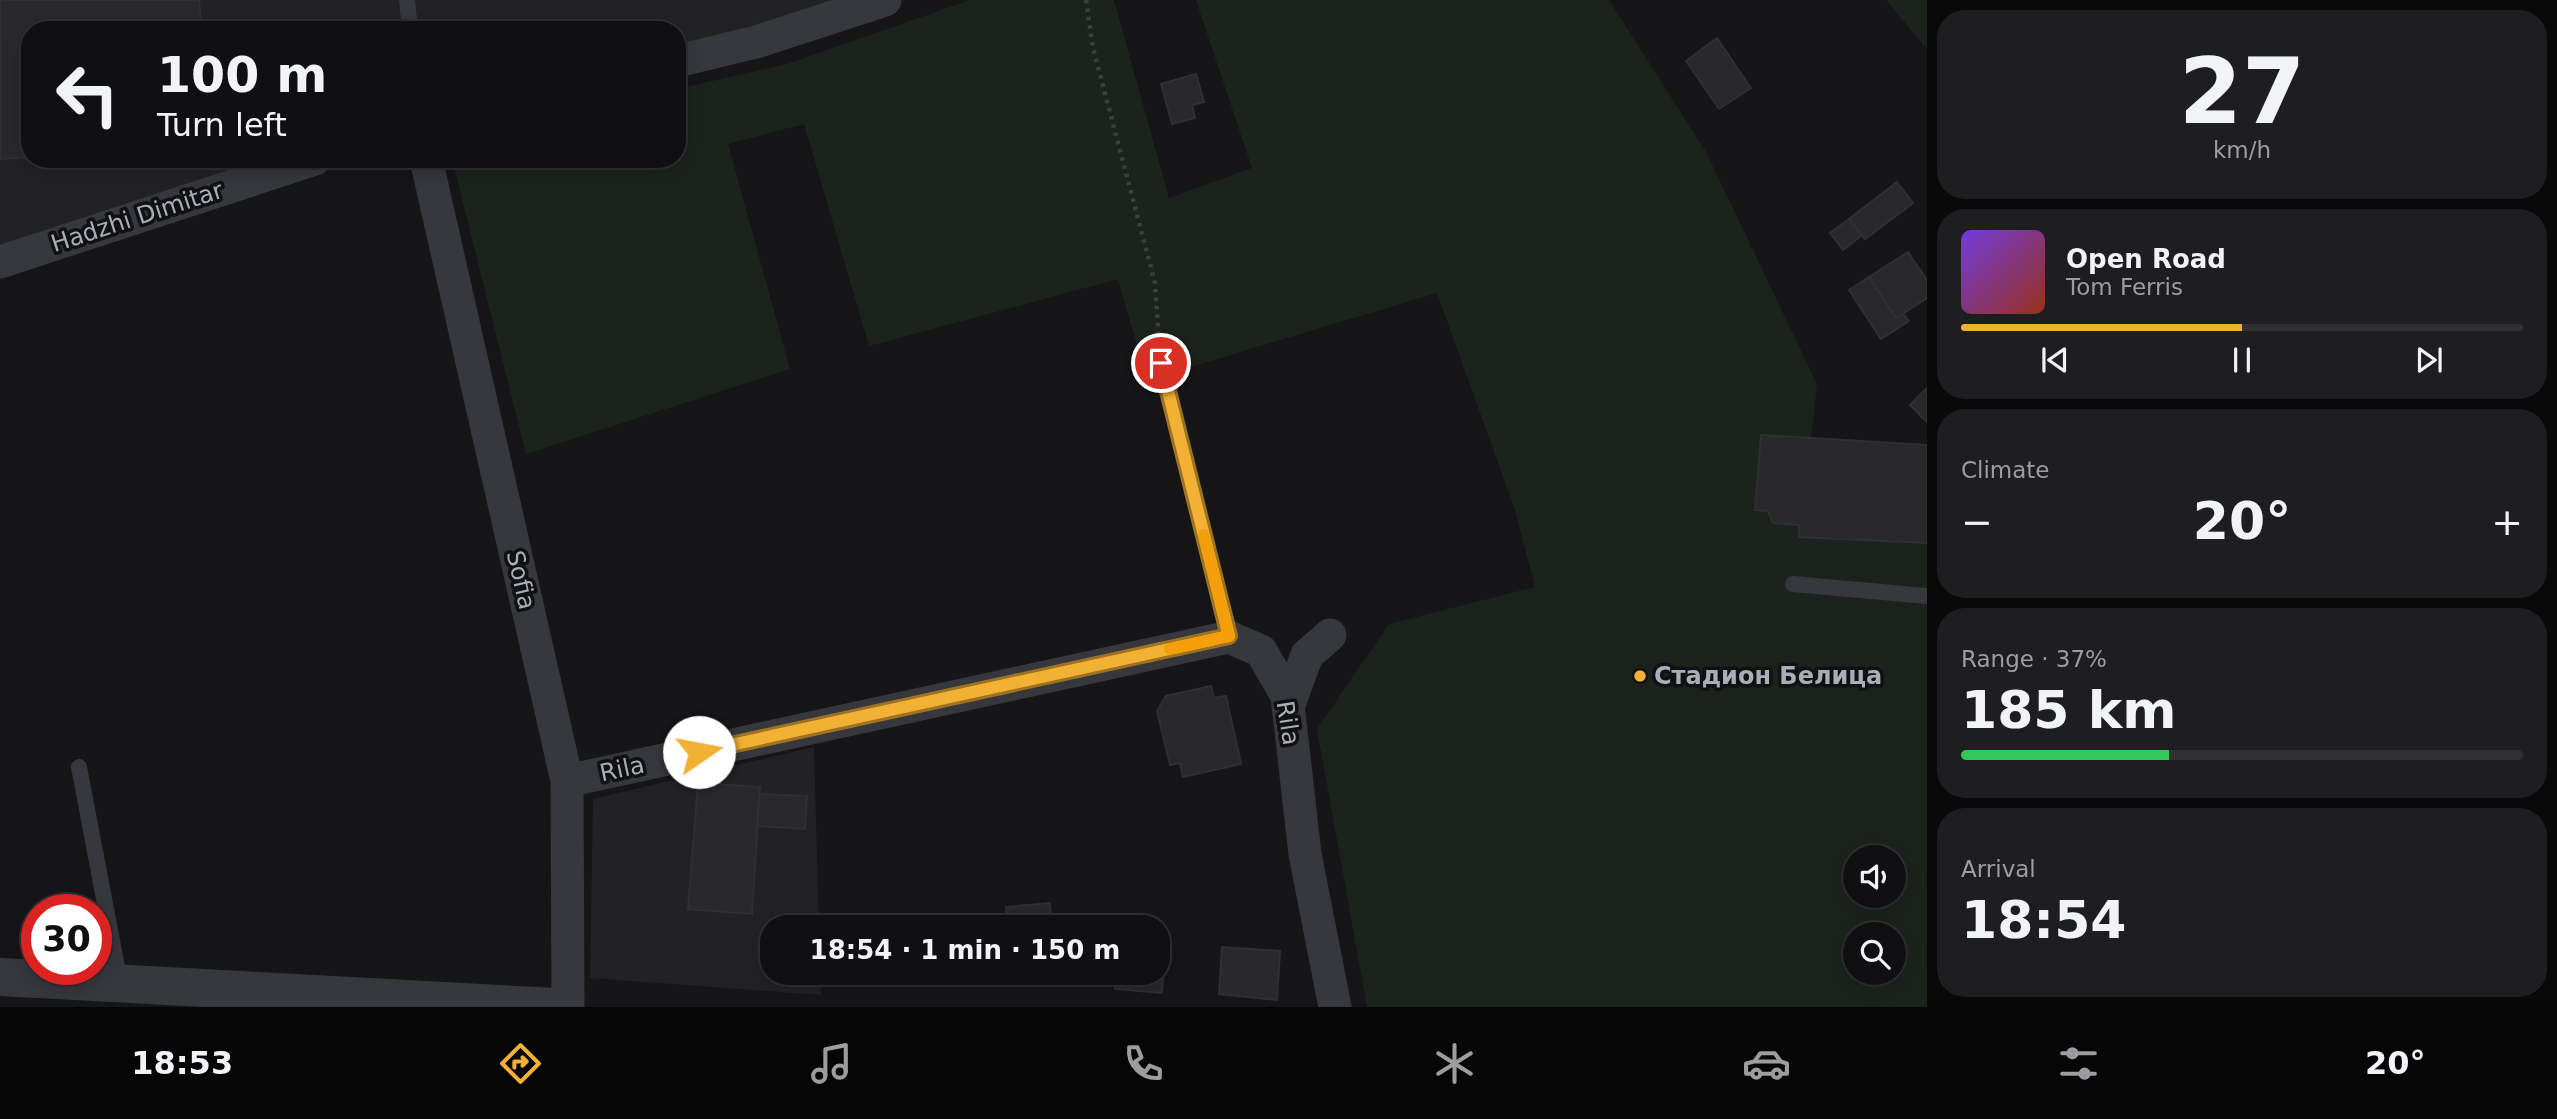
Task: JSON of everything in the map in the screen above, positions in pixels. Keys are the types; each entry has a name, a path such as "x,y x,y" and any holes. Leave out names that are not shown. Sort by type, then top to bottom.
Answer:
{"street":[{"path":"686,59 756,42 885,0"},
{"name":"Hadzhi Dimitar","path":"0,262 287,168"},
{"name":"Sofia","path":"428,168 567,781 568,1007"},
{"path":"1288,707 1307,654 1330,635"},
{"name":"Rila","path":"567,781 1229,636 1262,651 1287,696 1305,854 1335,1007"},
{"path":"0,977 556,1007"}],"lane":[{"path":"408,0 409,21"},
{"path":"1161,363 1229,636"},
{"path":"1793,584 1927,596"},
{"path":"79,767 120,983"}],"path":[{"path":"1086,0 1093,48 1155,283 1161,363"}],"shaded area":[{"path":"0,0 885,0 686,58 686,21 21,21 21,168 287,168 0,262"},
{"path":"970,0 1114,0 1169,198 1252,168 1196,0 1609,0 1706,152 1817,384 1811,438 1927,445 1927,1007 1367,1007 1317,729 1389,624 1535,587 1515,510 1437,293 1147,380 1118,279 869,346 804,124 728,144 790,369 526,454 454,168 686,168 686,87 787,64"},
{"path":"1886,0 1927,0 1927,49"},
{"path":"814,747 819,915 760,915 760,985 821,985 821,995 590,978 593,799"}],"building":[{"path":"0,0 199,0 201,21 21,21 21,158 0,159"},
{"path":"1717,38 1751,88 1719,109 1686,61"},
{"path":"1196,74 1204,102 1192,105 1195,118 1172,124 1161,84"},
{"path":"1897,182 1913,203 1865,239 1849,219"},
{"path":"1849,219 1862,235 1843,250 1830,233"},
{"path":"1908,252 1927,280 1927,298 1896,318 1869,277"},
{"path":"1869,277 1896,318 1903,314 1909,321 1881,339 1849,290"},
{"path":"1927,388 1927,422 1910,405"},
{"path":"1761,435 1927,445 1927,543 1799,537 1799,525 1773,523 1768,511 1755,510"},
{"path":"1211,686 1214,698 1226,696 1241,764 1183,777 1180,763 1170,765 1157,711 1166,696"},
{"path":"698,783 760,787 752,914 688,909"},
{"path":"759,794 807,796 805,829 757,826"},
{"path":"1050,903 1051,915 1007,915 1006,907"},
{"path":"1222,947 1280,951 1277,1000 1219,994"},
{"path":"1115,985 1162,985 1162,993 1115,989"}],"slow traffic":[{"path":"1170,649 1229,636 1204,535"}],"place":[{"name":"Стадион Белица","path":"1640,676"}],"route":[{"path":"699,752 1229,636 1161,363"}]}
